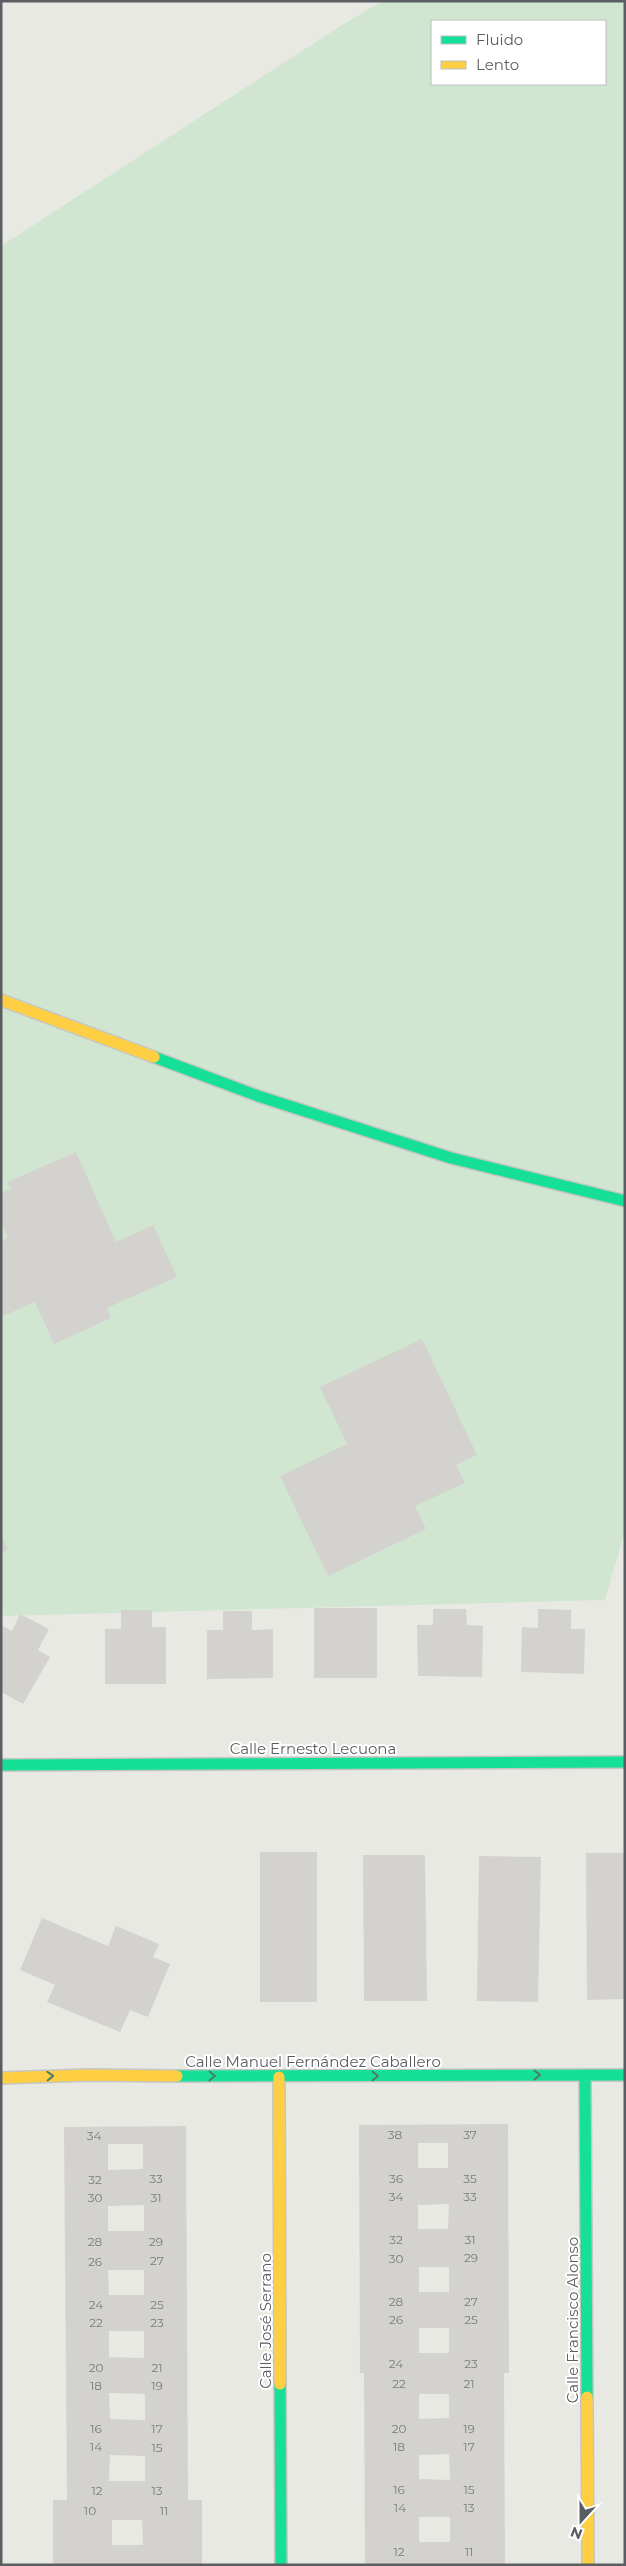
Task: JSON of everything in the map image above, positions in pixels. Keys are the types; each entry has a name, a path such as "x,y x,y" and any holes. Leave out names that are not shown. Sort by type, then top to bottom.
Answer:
{"street":[{"path":"1,1000 258,1096 451,1158 625,1201"},
{"name":"Calle Ernesto Lecuona","path":"1,1765 625,1762"},
{"name":"Calle Manuel Fernández Caballero","path":"1,2078 88,2075 279,2077 625,2075"},
{"name":"Calle Francisco Alonso","path":"585,2075 588,2565"},
{"name":"Calle José Serrano","path":"279,2077 281,2565"}],"green space":[{"path":"382,1 625,1 625,1531 605,1600 4,1616 1,1609 1,246"}],"building":[{"path":"76,1152 116,1242 153,1225 177,1277 107,1308 111,1318 54,1344 35,1302 1,1317 1,1241 8,1238 1,1223 1,1193 11,1189 7,1182"},
{"path":"422,1339 477,1455 456,1465 465,1483 415,1506 426,1529 328,1576 280,1476 347,1444 320,1387"},
{"path":"1,1534 8,1550 1,1553"},
{"path":"314,1608 377,1608 377,1678 314,1678"},
{"path":"433,1609 466,1609 467,1625 483,1626 482,1677 418,1676 417,1625 433,1625"},
{"path":"538,1609 571,1610 571,1629 585,1629 584,1674 521,1672 522,1627 538,1628"},
{"path":"121,1610 152,1610 152,1627 166,1627 166,1684 105,1684 105,1629 121,1629"},
{"path":"223,1611 252,1611 252,1630 273,1629 273,1678 207,1679 207,1630 223,1630"},
{"path":"20,1614 49,1629 38,1650 50,1657 23,1704 1,1692 1,1625 12,1631"},
{"path":"260,1852 317,1852 317,2002 260,2002"},
{"path":"586,1853 625,1853 625,1999 587,2000"},
{"path":"363,1855 425,1855 427,2001 364,2001"},
{"path":"479,1856 541,1857 538,2002 477,2001"},
{"path":"42,1918 108,1946 116,1926 159,1944 153,1957 170,1964 148,2017 130,2010 120,2032 47,2002 55,1985 20,1970"},
{"path":"508,2124 509,2373 504,2373 505,2565 365,2565 364,2373 360,2373 359,2125","holes":["418,2143 448,2143 448,2168 418,2168","449,2204 448,2229 418,2229 418,2205","419,2267 449,2267 449,2292 419,2292","419,2328 449,2328 449,2353 419,2353","419,2394 449,2394 449,2418 419,2419","449,2454 450,2480 419,2479 419,2455","419,2517 450,2517 450,2542 419,2542"]},
{"path":"186,2126 188,2500 202,2500 202,2565 53,2565 53,2500 67,2500 64,2127","holes":["108,2144 143,2144 143,2169 108,2170","144,2205 144,2231 108,2231 108,2206","108,2270 144,2270 144,2295 109,2295","109,2331 144,2331 144,2358 109,2357","109,2393 145,2394 145,2420 110,2419","110,2455 145,2456 145,2481 109,2481","112,2520 142,2520 143,2545 112,2545"]}],"traffic: fast":[{"path":"154,1057 258,1096 451,1158 625,1201"},
{"path":"1,1765 625,1762"},
{"path":"585,2075 587,2397"},
{"path":"177,2076 625,2075"},
{"path":"280,2384 281,2565"}],"traffic: slow":[{"path":"1,1000 154,1057"},
{"path":"1,2078 88,2075 177,2076"},
{"path":"279,2077 280,2384"},
{"path":"587,2397 588,2565"}]}
